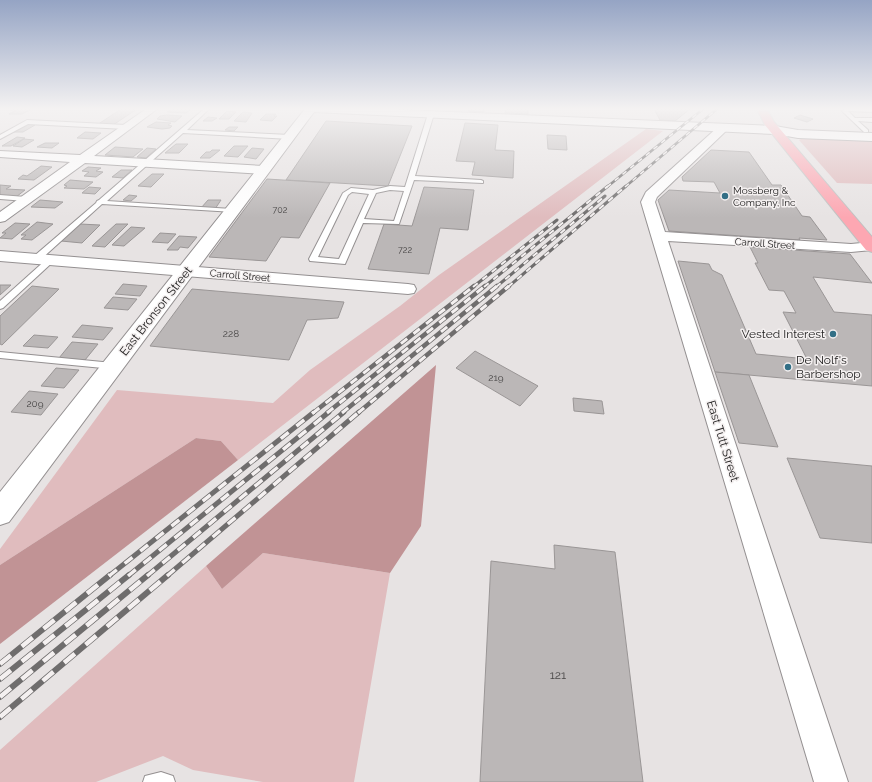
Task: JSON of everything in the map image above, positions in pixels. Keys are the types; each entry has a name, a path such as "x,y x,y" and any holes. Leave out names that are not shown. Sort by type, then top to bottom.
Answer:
{"main road":[{"path":"788,145 872,246"}],"street":[{"path":"0,218 101,145"},
{"name":"East Bronson Street","path":"0,513 283,145"},
{"name":"East Tutt Street","path":"704,145 649,197 648,202 831,782"},
{"path":"0,154 263,170"},
{"name":"Carroll Street","path":"658,236 851,248 872,246"},
{"name":"Carroll Street","path":"0,256 408,289"}],"lane":[{"path":"0,306 43,259 99,202 165,145"},
{"path":"359,221 397,224 421,145"},
{"path":"411,178 481,182"},
{"path":"373,192 342,262 313,260 345,194 351,190 373,192 390,188 408,189"},
{"path":"0,197 26,199"},
{"path":"99,202 232,211"},
{"path":"0,355 113,366"},
{"path":"151,782 161,780 167,782"}],"shaded area":[{"path":"623,145 644,145 238,460 221,441 196,438 0,565 0,549 117,390 273,403 310,370 400,306 439,275"},
{"path":"804,145 872,145 872,184 837,183"},
{"path":"436,365 421,526 390,573 263,553 222,589 206,566"},
{"path":"196,438 221,441 238,460 0,644 0,565"},
{"path":"263,553 390,573 354,782 263,782 193,770 163,756 96,782 0,782 0,750 206,566 222,589"}],"building":[{"path":"14,145 25,145 22,147"},
{"path":"40,145 56,145 52,148 37,147"},
{"path":"174,145 187,145 179,153 165,153"},
{"path":"309,145 404,145 388,186 286,180"},
{"path":"460,145 496,145 495,150 514,151 513,178 472,175 475,162 456,161"},
{"path":"548,145 567,145 567,150 548,149"},
{"path":"234,146 248,146 238,157 224,156"},
{"path":"115,147 143,149 133,157 105,155"},
{"path":"147,148 156,149 146,158 137,157"},
{"path":"252,148 264,149 256,159 244,157"},
{"path":"212,150 220,150 210,158 200,158 206,152 210,152"},
{"name":"Mossberg & Company, Inc","path":"711,150 749,152 772,185 781,185 802,216 810,217 827,240 799,238 800,240 669,231 658,200 669,190 720,193 714,182 683,181 682,177"},
{"path":"41,166 52,167 34,180 18,179 23,175 27,176"},
{"path":"88,167 101,168 96,171 103,172 96,177 84,176 89,172 82,171"},
{"path":"121,170 132,170 123,178 112,177"},
{"path":"152,174 164,174 151,187 138,186"},
{"path":"267,179 330,183 299,238 281,237 266,261 209,257"},
{"path":"70,180 93,182 84,189 64,188 67,186 64,185"},
{"path":"0,185 11,186 6,189 25,190 16,197 0,196"},
{"path":"89,187 101,188 95,194 82,193"},
{"path":"424,187 474,190 468,230 440,228 429,274 368,269 384,224 412,226"},
{"path":"129,195 137,196 131,201 123,200"},
{"path":"40,200 63,202 55,208 31,207"},
{"path":"208,200 221,200 215,209 201,208"},
{"path":"37,222 53,224 32,240 21,239 26,235 21,235"},
{"path":"15,223 30,224 12,239 0,238 6,233 2,233"},
{"path":"80,224 100,225 82,243 61,241"},
{"path":"116,224 128,224 105,247 92,246"},
{"path":"131,227 145,228 124,246 112,245"},
{"path":"160,233 176,234 168,243 152,242"},
{"path":"179,236 197,237 188,248 180,247 178,250 167,250"},
{"name":"Vested Interest","path":"750,247 850,254 872,283 813,277 834,312 872,315 872,386 715,372 678,261 709,264 712,270 722,275 756,354 807,359 783,312 796,313 784,291 769,290 755,263 758,263"},
{"path":"123,284 147,286 140,296 115,294"},
{"path":"0,285 11,285 0,295"},
{"path":"32,286 59,289 2,345 0,344 0,316"},
{"path":"192,289 344,302 338,318 307,320 289,360 150,346"},
{"path":"113,297 137,299 128,310 104,308"},
{"path":"82,325 113,328 103,340 72,337"},
{"path":"34,335 58,337 48,348 23,346"},
{"path":"72,342 98,344 85,360 59,358"},
{"path":"475,351 538,386 520,406 456,368"},
{"path":"56,368 79,370 64,388 41,386"},
{"path":"715,372 749,375 778,447 739,443"},
{"path":"29,391 58,394 41,415 11,412"},
{"path":"573,398 602,401 604,414 574,411"},
{"path":"787,458 872,466 872,543 820,538"},
{"path":"554,545 615,552 643,782 480,782 491,561 555,569"}],"railway":[{"path":"607,187 658,145"},
{"path":"625,187 674,145"},
{"path":"484,287 608,186"},
{"path":"508,287 626,186"},
{"path":"496,287 605,196"},
{"path":"473,287 557,220"},
{"path":"313,413 474,286"},
{"path":"327,413 485,286"},
{"path":"342,413 497,286"},
{"path":"358,413 509,286"},
{"path":"109,576 314,412"},
{"path":"128,576 329,412"},
{"path":"147,576 344,412"},
{"path":"167,576 359,412"},
{"path":"0,664 110,575"},
{"path":"0,679 129,575"},
{"path":"0,697 148,575"},
{"path":"0,717 168,575"}],"place":[{"name":"Mossberg & Company, Inc","path":"725,196"},
{"name":"Vested Interest","path":"833,334"},
{"name":"De Nolf's Barbershop","path":"788,367"}]}
